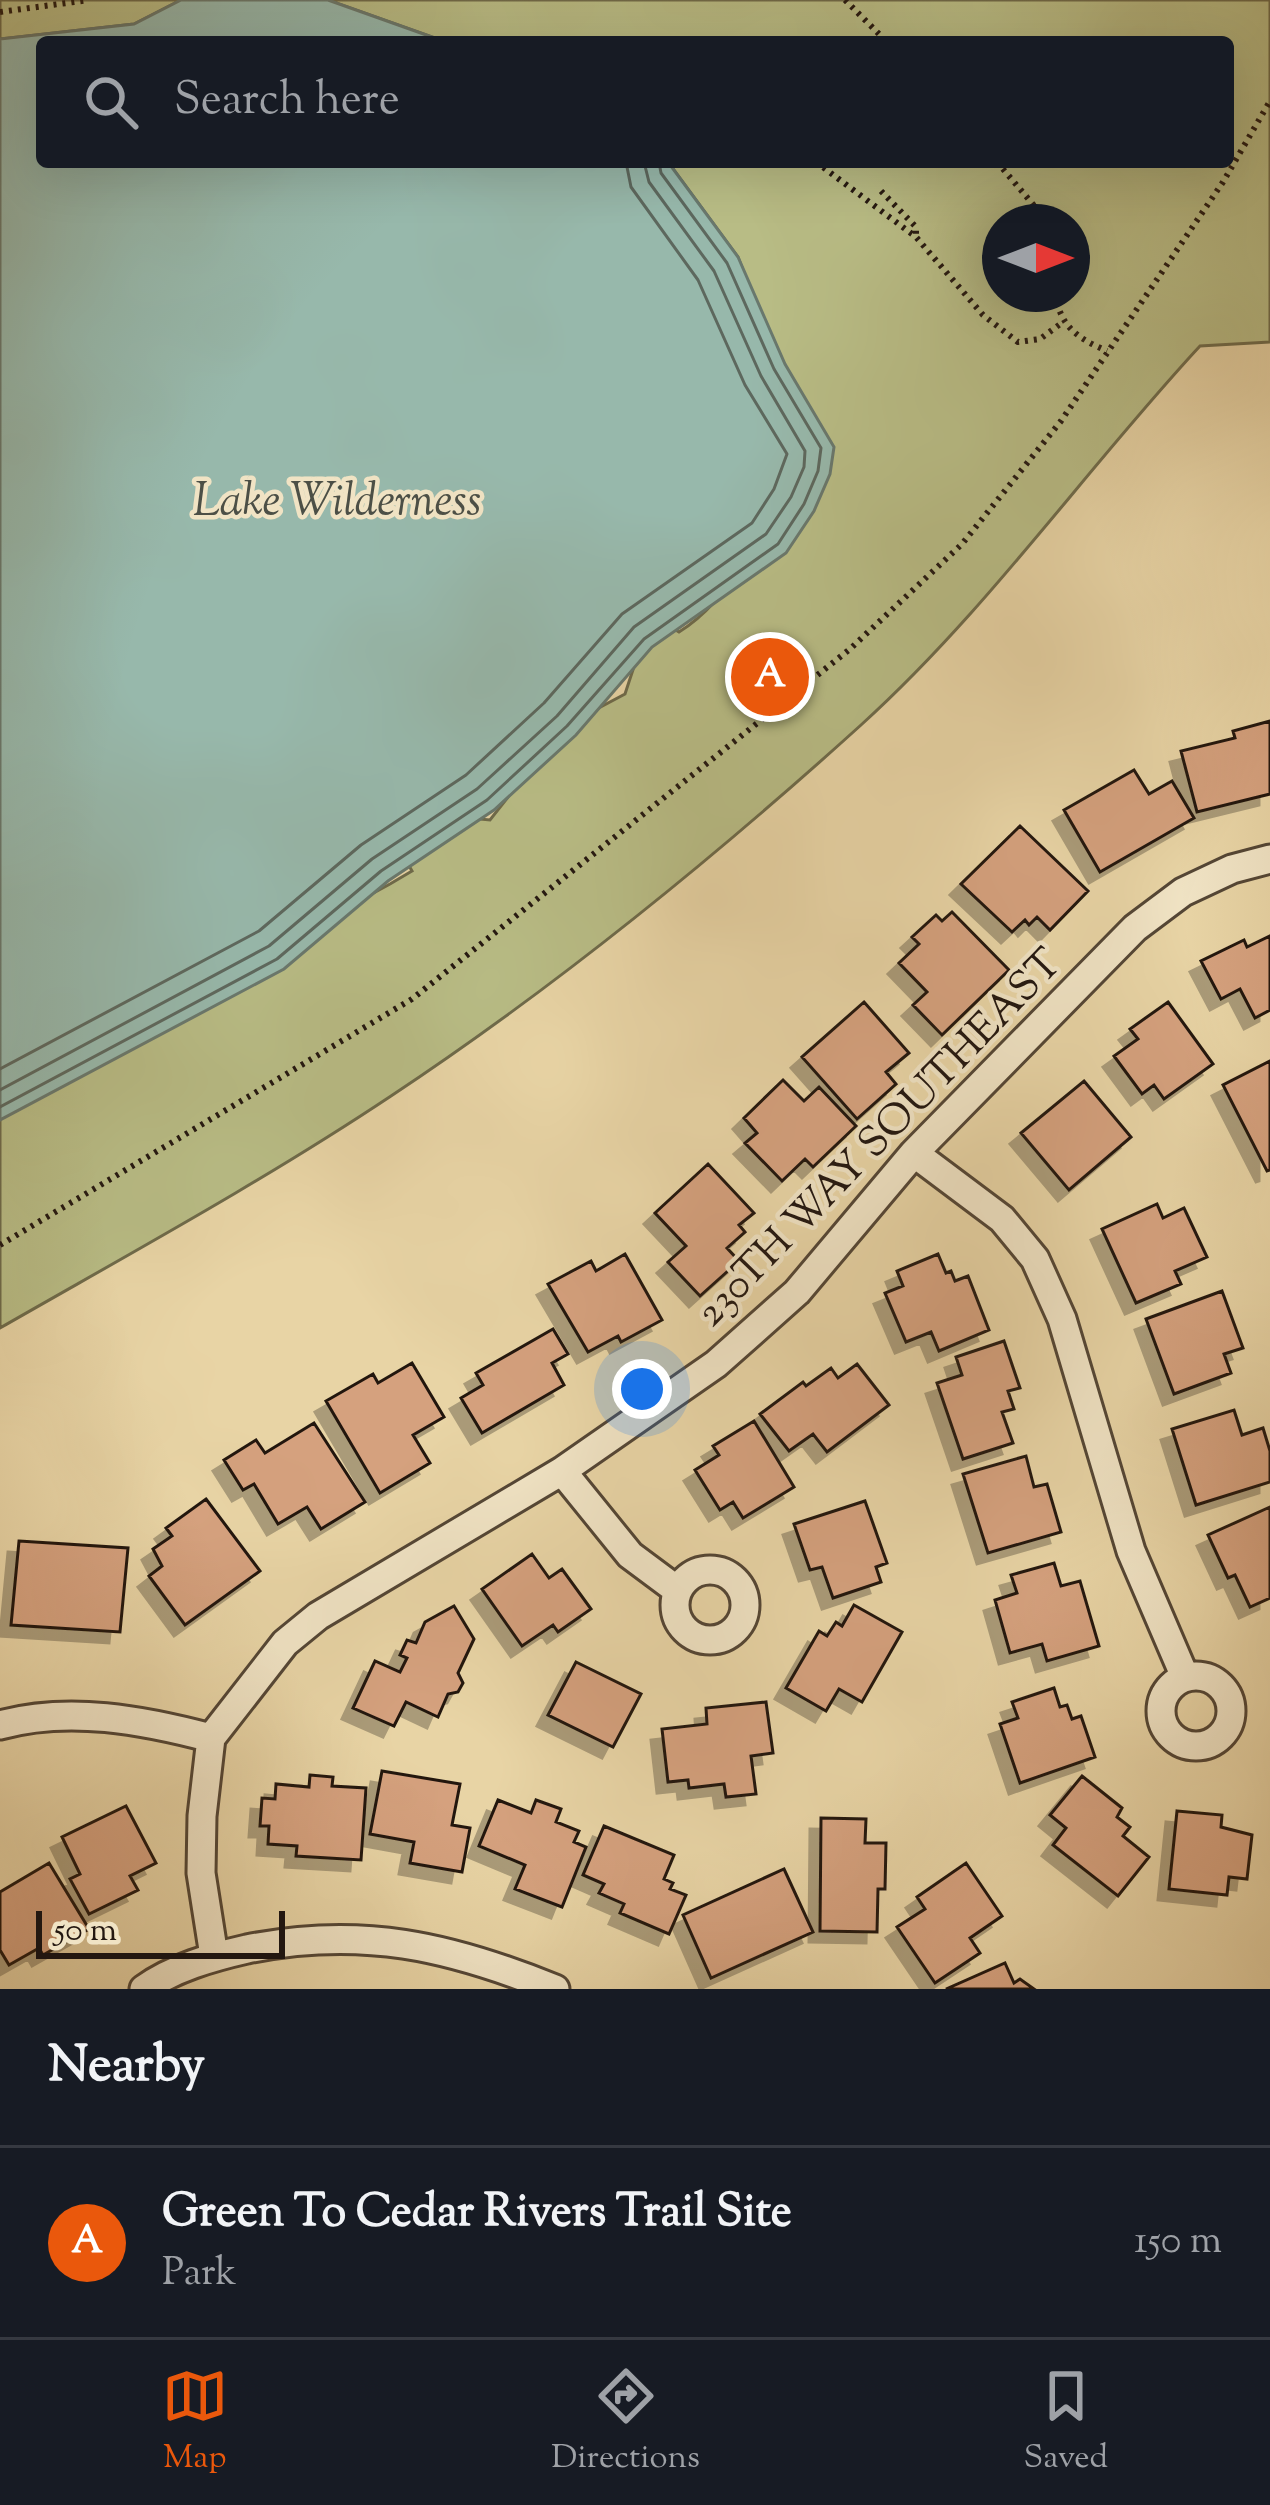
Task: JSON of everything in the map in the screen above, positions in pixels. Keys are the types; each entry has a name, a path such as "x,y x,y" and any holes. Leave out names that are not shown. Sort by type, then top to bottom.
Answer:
{"street":[{"name":"230TH WAY SOUTHEAST","path":"211,1738 285,1642 318,1616 562,1472 716,1364 796,1292 914,1154 1135,928 1183,892 1232,869 1270,859"},
{"path":"914,1154 1002,1219 1035,1259 1062,1319 1131,1551 1185,1677"},
{"path":"562,1472 630,1555 677,1590"},
{"path":"0,1725 21,1719 99,1717 147,1721 211,1738 201,1873 214,1956"},
{"path":"144,1989 214,1956 295,1940 357,1937 430,1946 499,1978 555,1989"}],"path":[{"path":"0,12 89,0"},
{"path":"845,0 881,36"},
{"path":"1234,163 1270,100"},
{"path":"824,168 916,237 983,315 1018,342 1040,339 1063,322"},
{"path":"1002,168 1033,204"},
{"path":"0,1245 412,999 850,650 962,544 1061,421 1231,168"},
{"path":"881,191 916,227 916,237"},
{"path":"1060,312 1063,322 1082,340 1107,351"}],"green space":[{"path":"0,0 181,0 134,24 0,39"},
{"path":"328,0 1270,0 1270,342 1200,346 907,681 749,824 574,965 343,1127 0,1328 0,1096 412,871 408,864 469,818 490,820 563,727 625,694 651,615 679,632 723,591 755,539 802,425 738,257 672,168 1234,168 1234,36 429,36"}],"water":[{"name":"Lake Wilderness","path":"181,0 328,0 429,36 36,36 36,168 672,168 738,257 785,364 834,447 830,474 814,511 786,553 652,647 576,735 494,810 388,881 284,969 0,1120 0,39 134,24"}],"building":[{"path":"1270,721 1270,794 1197,812 1181,751 1235,738 1233,731"},
{"path":"1134,770 1149,794 1172,781 1194,818 1100,872 1064,810"},
{"path":"1020,826 1088,891 1050,930 1037,917 1029,925 1025,920 1012,932 961,884"},
{"path":"952,912 1009,970 942,1035 913,1005 927,992 899,963 919,944 912,937 936,915 942,921"},
{"path":"1270,936 1270,1010 1255,1018 1240,989 1221,999 1201,961 1244,940 1247,947"},
{"path":"864,1002 909,1053 886,1072 896,1084 857,1119 802,1057"},
{"path":"1168,1002 1213,1064 1164,1099 1154,1085 1142,1094 1114,1056 1138,1039 1130,1029"},
{"path":"1270,1061 1270,1170 1267,1171 1223,1085"},
{"path":"783,1080 804,1101 819,1087 856,1126 813,1167 805,1159 782,1181 745,1143 757,1133 744,1118"},
{"path":"1084,1081 1131,1137 1069,1190 1021,1133"},
{"path":"708,1164 754,1213 739,1225 745,1232 727,1248 739,1261 700,1296 668,1262 686,1246 655,1213"},
{"path":"1157,1204 1163,1218 1184,1208 1207,1257 1175,1271 1181,1284 1136,1303 1102,1229"},
{"path":"625,1254 662,1320 621,1342 618,1336 588,1352 548,1284 591,1261 596,1271"},
{"path":"938,1254 955,1281 968,1276 989,1330 939,1351 931,1332 906,1342 885,1293 903,1286 897,1271"},
{"path":"1222,1291 1243,1348 1224,1354 1231,1373 1174,1394 1146,1319"},
{"path":"553,1329 568,1354 552,1363 564,1385 482,1433 461,1398 483,1385 476,1373"},
{"path":"1004,1341 1020,1388 1008,1391 1014,1409 1002,1412 1013,1443 963,1459 937,1383 962,1375 956,1357"},
{"path":"412,1363 444,1417 413,1435 430,1463 380,1493 326,1401 373,1374 378,1383"},
{"path":"857,1364 889,1405 827,1452 813,1434 789,1451 760,1414 803,1382 806,1386 831,1368 838,1378"},
{"path":"1234,1410 1242,1435 1263,1428 1270,1451 1270,1482 1196,1505 1172,1429"},
{"path":"754,1421 794,1487 743,1518 733,1502 720,1510 695,1470 719,1455 713,1446"},
{"path":"314,1423 365,1502 321,1529 307,1507 278,1524 254,1484 243,1490 224,1460 256,1440 265,1453"},
{"path":"1026,1456 1034,1487 1047,1484 1061,1532 988,1553 963,1474"},
{"path":"206,1499 260,1571 185,1625 149,1576 162,1566 153,1549 172,1536 166,1528"},
{"path":"865,1501 887,1563 876,1567 881,1582 833,1598 822,1567 810,1570 794,1524"},
{"path":"1270,1507 1270,1598 1250,1607 1235,1575 1228,1578 1208,1535"},
{"path":"19,1541 128,1548 120,1632 11,1625"},
{"path":"532,1554 549,1578 562,1569 591,1609 558,1632 553,1625 522,1646 482,1589"},
{"path":"1054,1563 1061,1586 1080,1581 1099,1646 1047,1661 1042,1644 1010,1653 995,1600 1017,1593 1011,1575"},
{"path":"854,1605 902,1632 862,1702 839,1689 826,1711 786,1688 819,1631 827,1636 836,1622 842,1626"},
{"path":"454,1606 474,1639 458,1673 463,1683 458,1692 448,1694 438,1717 406,1702 394,1726 353,1708 375,1661 400,1672 407,1658 400,1655 407,1640 416,1643 425,1622"},
{"path":"576,1662 641,1694 613,1747 548,1715"},
{"path":"1054,1688 1060,1707 1067,1705 1072,1719 1081,1716 1095,1757 1020,1783 1000,1724 1018,1718 1012,1702"},
{"path":"766,1702 773,1753 751,1756 756,1794 726,1797 724,1784 689,1788 688,1780 668,1782 662,1729 707,1724 706,1708"},
{"path":"382,1771 460,1784 452,1825 470,1828 462,1872 410,1863 414,1842 370,1834"},
{"path":"310,1775 333,1777 332,1786 366,1788 361,1860 296,1856 297,1846 268,1844 269,1826 260,1826 262,1798 275,1799 276,1784 309,1787"},
{"path":"1082,1776 1122,1808 1117,1817 1130,1827 1123,1836 1149,1857 1118,1896 1053,1845 1066,1828 1050,1815"},
{"path":"498,1800 531,1813 536,1800 561,1809 556,1822 579,1831 574,1842 586,1847 562,1907 515,1889 525,1865 479,1846"},
{"path":"126,1806 156,1863 130,1876 138,1890 89,1914 70,1879 80,1874 62,1837"},
{"path":"1177,1811 1222,1815 1221,1827 1252,1835 1247,1879 1229,1877 1227,1895 1169,1889"},
{"path":"821,1818 866,1819 865,1843 886,1843 885,1889 878,1889 877,1932 820,1931"},
{"path":"604,1826 674,1855 664,1879 673,1883 670,1889 686,1895 669,1934 620,1913 624,1904 599,1893 604,1884 583,1875"},
{"path":"49,1863 89,1929 43,1955 39,1948 9,1965 0,1950 0,1892"},
{"path":"966,1863 1002,1916 970,1938 980,1953 935,1983 897,1927 925,1909 917,1897"},
{"path":"784,1869 813,1932 711,1978 683,1915"},
{"path":"1005,1963 1014,1983 1020,1979 1034,1989 946,1989"}],"place":[{"name":"Green To Cedar Rivers Trail Site","path":"770,677"}]}
